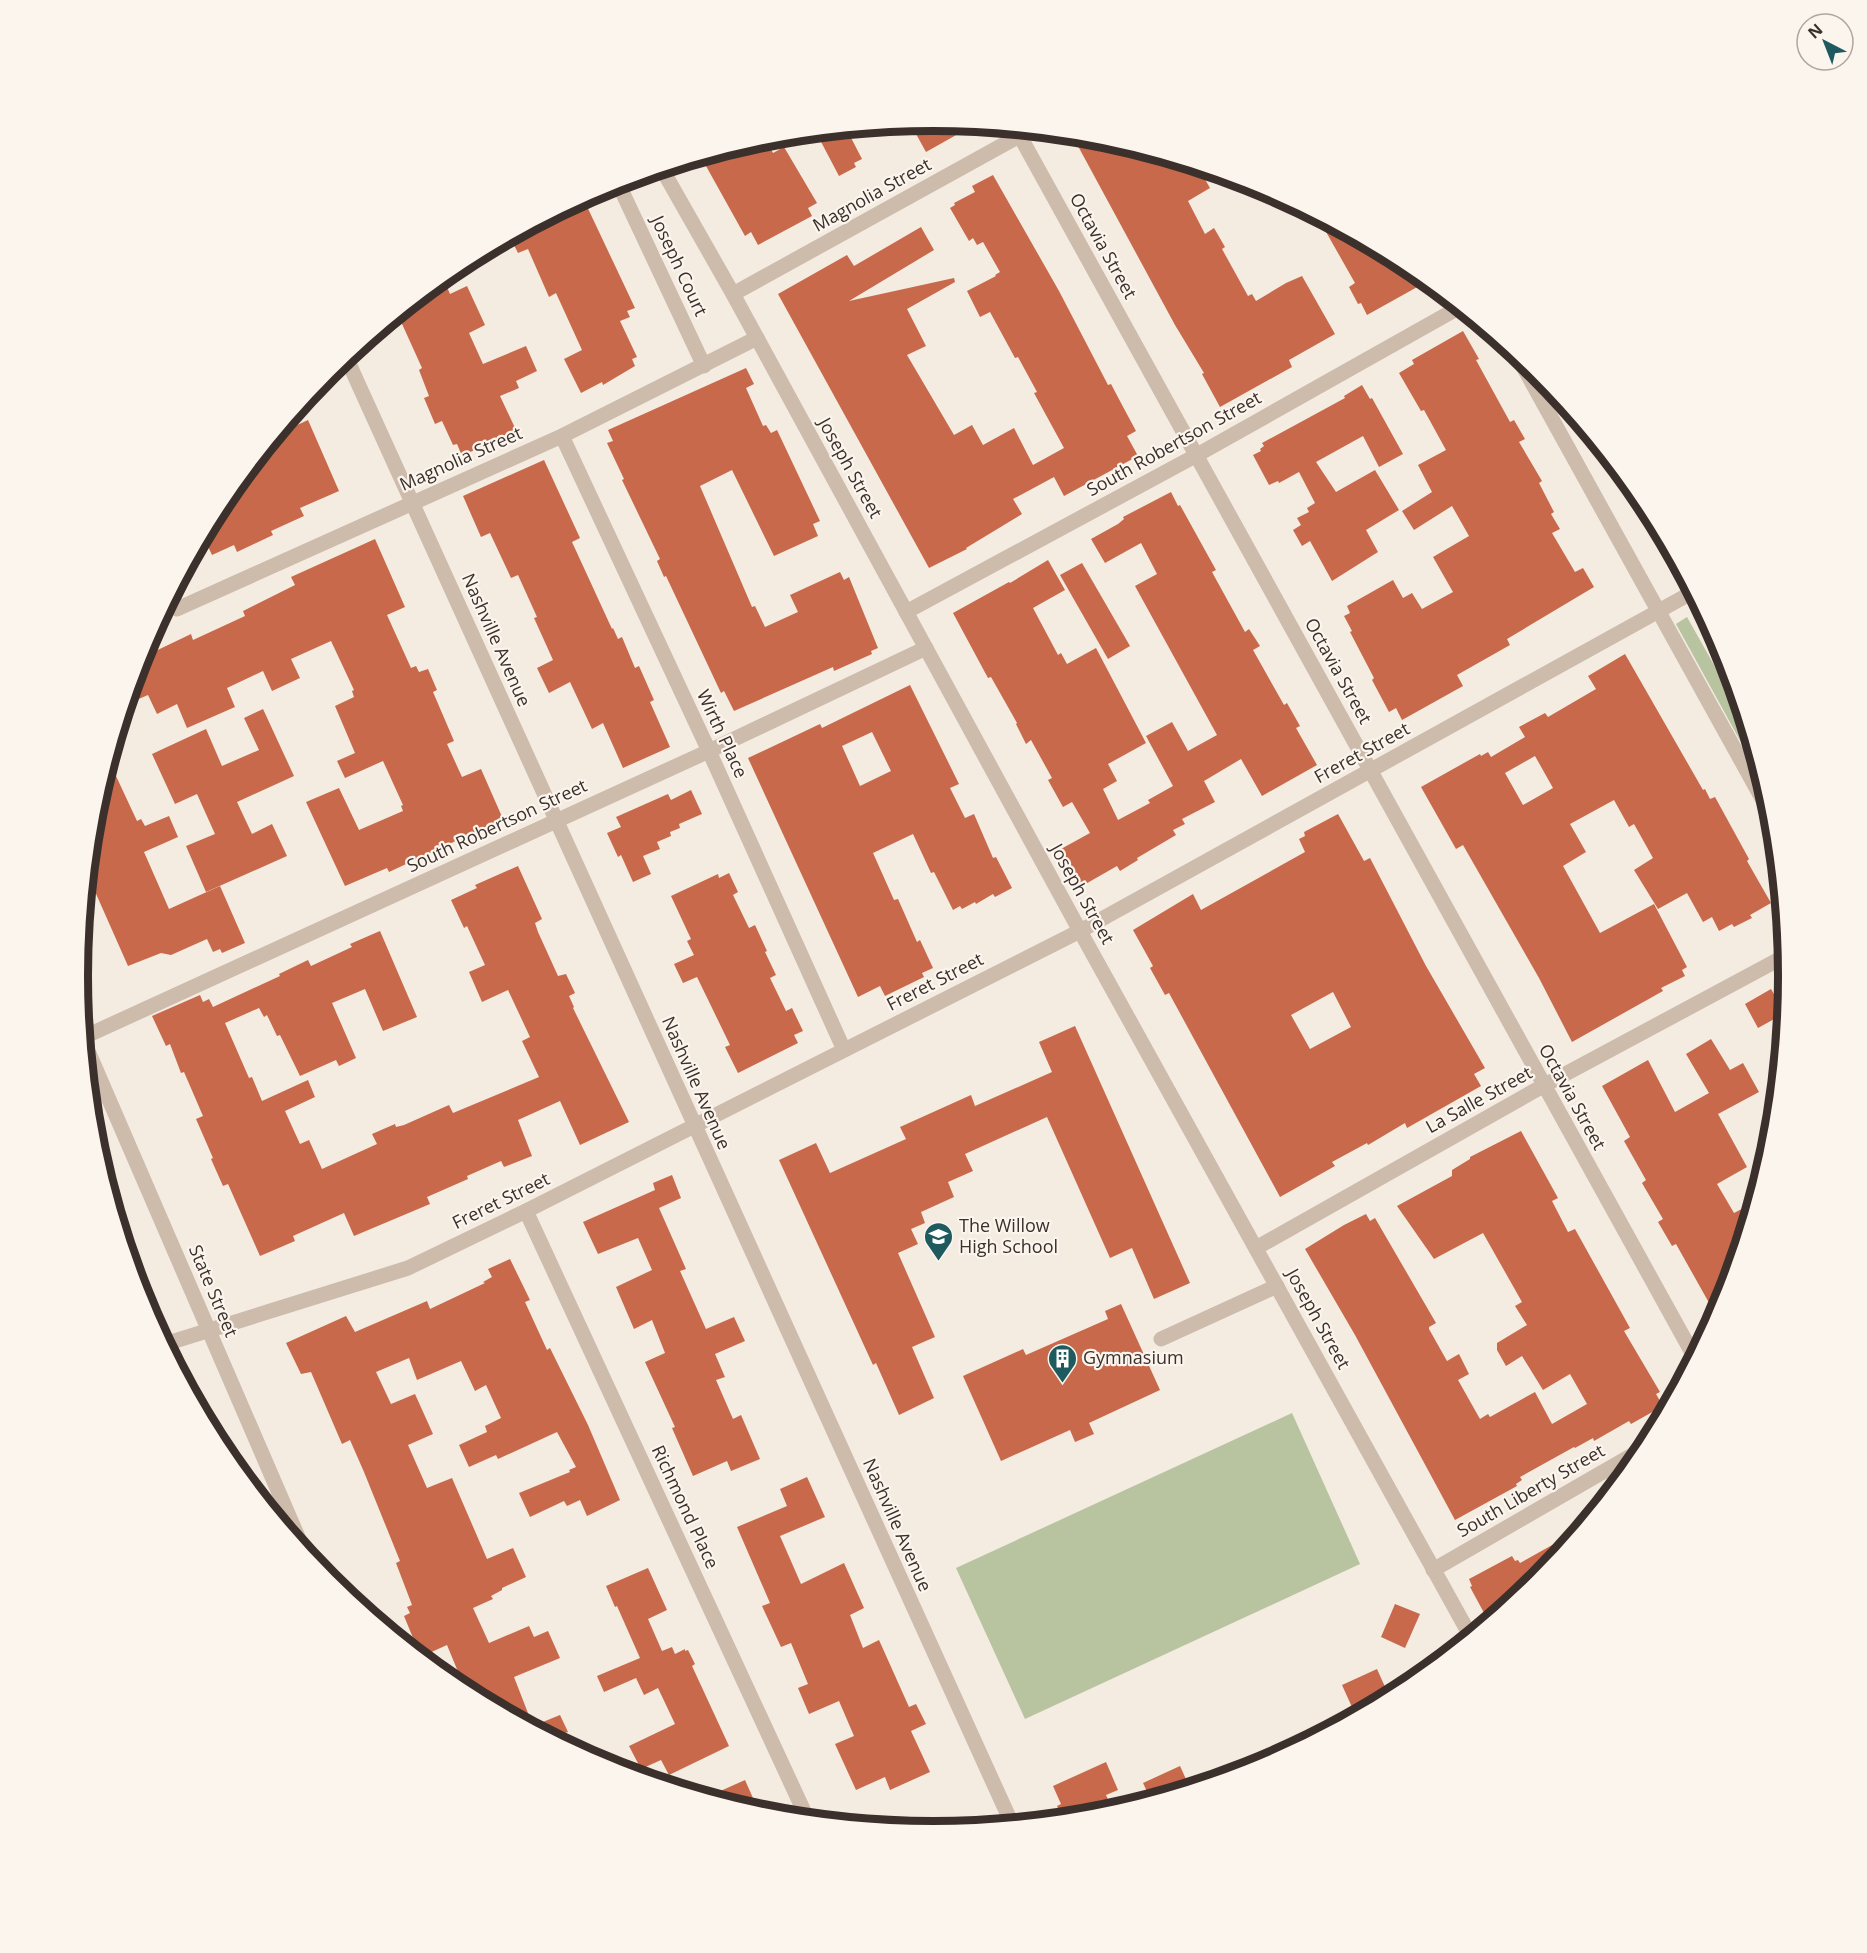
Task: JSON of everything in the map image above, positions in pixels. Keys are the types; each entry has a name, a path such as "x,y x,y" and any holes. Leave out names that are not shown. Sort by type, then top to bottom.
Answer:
{"street":[{"name":"Magnolia Street","path":"733,294 1015,136"},
{"name":"Octavia Street","path":"1025,137 1197,455 1691,1350"},
{"name":"Joseph Street","path":"665,175 1468,1631"},
{"name":"Joseph Court","path":"622,191 704,366"},
{"name":"South Robertson Street","path":"906,612 1197,455 1454,311"},
{"name":"Magnolia Street","path":"177,609 562,436 757,338"},
{"name":"Nashville Avenue","path":"350,366 1009,1818"},
{"path":"1529,377 1757,789"},
{"name":"Wirth Place","path":"562,436 709,751 844,1050"},
{"name":"Freret Street","path":"172,1342 408,1268 526,1211 1080,931 1687,595"},
{"name":"South Robertson Street","path":"90,1034 709,751 926,648"},
{"name":"La Salle Street","path":"1256,1248 1544,1086 1778,960"},
{"name":"State Street","path":"93,1064 295,1531"},
{"name":"Richmond Place","path":"526,1211 804,1811"},
{"path":"1161,1339 1277,1286"},
{"name":"South Liberty Street","path":"1433,1570 1628,1458"}],"green space":[{"path":"1687,617 1729,691 1750,759 1676,624"},
{"path":"1292,1413 1360,1564 1025,1719 956,1568"}],"building":[{"path":"915,132 962,132 926,152"},
{"path":"850,136 862,159 854,163 856,167 839,176 820,140"},
{"path":"1077,145 1152,160 1203,175 1210,188 1188,201 1205,234 1214,228 1225,247 1222,249 1248,296 1252,294 1256,301 1302,276 1335,334 1289,360 1292,367 1220,407 1202,374 1204,373 1175,325"},
{"path":"784,147 817,203 808,208 812,216 758,245 751,232 745,236 704,163 770,148 773,153"},
{"path":"993,175 1059,291 1108,385 1111,384 1136,431 1127,436 1138,456 1064,496 1054,477 1013,499 1022,514 967,549 929,568 778,294 847,255 854,266 921,227 934,250 849,301 954,278 955,282 907,309 926,346 907,355 954,435 972,425 983,445 1014,428 1033,465 1064,448 1034,393 1037,392 1018,357 1015,358 990,312 980,317 967,291 1000,272 983,242 977,245 973,238 969,241 950,208 955,205 954,203 975,192 972,186"},
{"path":"587,207 635,308 627,311 630,317 620,321 637,357 632,359 635,366 603,385 602,382 581,393 564,359 582,350 556,293 549,297 528,249 518,253 513,244"},
{"path":"1324,228 1356,245 1420,286 1367,315 1349,287 1355,283"},
{"path":"447,286 450,294 467,286 485,325 469,333 483,364 526,346 537,371 516,381 519,388 500,396 516,430 462,456 457,444 453,445 442,421 435,424 424,398 429,396 419,370 422,368 401,321"},
{"path":"1463,331 1510,422 1514,420 1525,439 1519,442 1542,481 1539,483 1554,512 1551,514 1560,529 1552,533 1575,572 1583,568 1594,587 1507,639 1510,645 1457,675 1463,686 1402,720 1396,708 1389,712 1372,680 1374,678 1344,616 1350,613 1347,606 1393,580 1403,598 1412,593 1422,609 1453,592 1433,557 1469,536 1452,506 1414,530 1402,511 1432,492 1418,465 1446,450 1424,410 1421,411 1399,373 1414,364 1412,360"},
{"path":"746,368 754,384 746,388 763,426 766,425 771,433 777,430 820,521 813,524 818,536 774,556 732,470 700,486 752,607 755,606 765,627 798,612 790,595 840,572 844,580 849,577 878,648 871,651 872,654 834,671 833,667 734,711 724,691 721,693 666,576 664,577 657,561 660,559 607,443 613,441 608,430"},
{"path":"1362,385 1370,399 1372,398 1403,454 1379,467 1363,436 1316,462 1336,492 1375,470 1399,510 1366,530 1378,552 1332,581 1310,541 1302,546 1293,530 1301,525 1297,518 1309,512 1307,508 1315,503 1299,472 1279,483 1278,481 1269,485 1253,455 1261,451 1260,449 1264,446 1262,443 1345,398 1344,396"},
{"path":"308,420 339,491 300,508 304,516 271,531 273,535 237,552 234,545 212,555 207,545 231,507 291,428"},
{"path":"544,460 580,538 572,542 612,629 618,639 622,637 635,668 639,666 654,700 650,702 670,747 623,768 603,723 592,729 570,682 549,693 537,668 553,660 534,618 537,617 518,575 511,578 490,533 481,537 463,496"},
{"path":"1171,492 1216,570 1212,572 1245,632 1249,629 1260,646 1253,650 1284,705 1287,703 1300,726 1296,728 1317,765 1262,796 1241,759 1204,781 1215,802 1182,819 1185,824 1173,830 1176,835 1120,871 1117,866 1082,886 1061,849 1090,833 1072,802 1063,807 1048,780 1052,778 1031,740 1026,744 1017,723 991,677 988,678 953,613 1048,560 1065,590 1033,608 1058,655 1061,653 1067,664 1096,648 1146,743 1108,764 1117,781 1103,789 1118,820 1150,803 1148,800 1173,786 1146,736 1172,722 1188,751 1217,735 1135,586 1157,574 1141,543 1105,563 1091,539 1118,524 1124,519 1123,517"},
{"path":"375,539 405,607 387,615 411,668 416,666 419,672 428,669 437,690 433,692 454,741 447,744 462,777 481,769 503,819 389,872 387,868 345,886 306,802 339,788 359,830 403,811 401,806 403,805 383,761 345,778 337,761 355,753 335,706 354,697 352,691 354,690 331,641 291,659 300,678 272,691 263,671 227,688 235,707 187,728 177,704 157,714 148,695 135,701 153,652 191,634 193,640 245,616 243,611 295,585 291,577"},
{"path":"1082,563 1130,646 1108,659 1060,575"},
{"path":"1625,654 1703,790 1705,789 1710,799 1715,797 1771,903 1750,915 1752,918 1719,931 1712,917 1703,922 1687,893 1658,909 1634,870 1653,858 1634,824 1629,827 1614,800 1570,824 1586,852 1563,866 1600,933 1654,904 1687,967 1682,970 1685,976 1661,988 1663,991 1572,1042 1539,978 1463,845 1456,849 1421,787 1480,754 1481,756 1488,752 1491,757 1525,737 1519,727 1545,713 1548,717 1596,689 1588,676","holes":["1535,756 1553,788 1523,805 1505,773"]},
{"path":"910,685 959,784 950,788 965,818 974,814 993,858 996,857 1012,888 995,897 993,894 976,904 975,902 962,909 960,906 953,910 934,872 931,873 913,834 873,853 894,900 898,899 917,942 920,940 933,968 922,973 924,977 885,996 880,986 858,997 748,758 820,724 822,728","holes":["872,732 891,771 860,786 842,746"]},
{"path":"263,709 294,776 237,802 252,834 272,824 287,856 206,892 186,846 215,834 197,794 175,804 152,754 206,729 222,766 259,750 244,718"},
{"path":"114,772 137,821 141,819 145,826 169,816 178,837 144,852 169,909 220,886 245,943 222,953 220,949 213,952 207,939 171,955 161,953 128,966 94,888 97,885 95,879 96,866"},
{"path":"691,790 702,814 679,824 680,828 670,832 671,836 657,842 660,849 643,856 651,874 633,882 621,855 618,857 607,833 621,827 616,817 668,794 671,800"},
{"path":"1338,814 1364,861 1370,858 1426,966 1485,1068 1474,1074 1481,1086 1407,1128 1405,1123 1368,1145 1367,1143 1332,1162 1335,1166 1280,1197 1169,993 1165,995 1150,968 1153,966 1133,930 1193,894 1201,910 1305,852 1299,839 1305,836 1304,832","holes":["1333,992 1351,1027 1310,1049 1291,1015"]},
{"path":"518,866 542,919 535,923 538,932 558,976 566,974 575,993 569,996 573,1008 629,1122 580,1145 560,1101 518,1120 532,1156 504,1167 501,1161 467,1176 468,1179 427,1197 430,1204 354,1236 344,1213 293,1236 295,1241 260,1256 228,1184 223,1186 211,1159 213,1158 196,1119 203,1116 184,1072 181,1073 170,1044 166,1046 152,1016 200,995 203,1002 209,999 213,1007 280,976 279,974 308,960 311,966 352,947 350,944 380,931 417,1017 383,1031 365,989 332,1003 356,1058 339,1066 336,1060 300,1076 280,1035 277,1036 267,1015 264,1017 259,1008 225,1023 249,1078 252,1077 262,1101 308,1080 315,1097 285,1111 300,1144 309,1140 322,1169 377,1144 372,1134 395,1124 396,1127 404,1125 449,1105 453,1113 539,1077 522,1041 530,1037 508,990 482,1002 469,972 485,965 467,926 464,928 451,900 477,888 475,885"},
{"path":"729,873 738,892 733,895 749,928 755,925 767,951 765,952 776,975 770,978 786,1011 792,1008 803,1031 794,1035 798,1043 738,1073 725,1047 730,1045 697,977 683,983 674,964 694,955 687,941 691,939 671,896 718,874 719,878"},
{"path":"1771,989 1778,1000 1777,1017 1758,1028 1745,1004"},
{"path":"1075,1026 1190,1283 1154,1299 1132,1248 1110,1258 1047,1117 965,1154 973,1171 948,1182 954,1197 921,1212 925,1223 911,1229 918,1244 898,1253 935,1337 912,1347 934,1398 899,1415 876,1363 873,1365 779,1160 816,1143 830,1173 906,1139 900,1127 971,1095 975,1106 1052,1072 1039,1042"},
{"path":"1711,1039 1730,1070 1743,1063 1759,1092 1718,1114 1747,1167 1717,1184 1734,1213 1747,1206 1734,1248 1711,1306 1676,1244 1672,1246 1658,1222 1663,1219 1642,1183 1646,1180 1624,1141 1630,1137 1602,1086 1648,1060 1675,1112 1709,1093 1686,1054"},
{"path":"1521,1131 1558,1198 1552,1201 1568,1232 1575,1229 1630,1328 1624,1331 1660,1392 1656,1394 1662,1404 1659,1408 1631,1424 1629,1421 1594,1441 1593,1438 1574,1447 1520,1477 1522,1480 1516,1484 1517,1486 1455,1520 1355,1335 1305,1249 1366,1214 1370,1221 1375,1218 1436,1323 1429,1329 1447,1361 1459,1354 1469,1374 1458,1380 1480,1419 1488,1414 1490,1417 1535,1392 1552,1424 1587,1404 1570,1374 1543,1390 1522,1356 1506,1366 1497,1350 1497,1343 1527,1325 1515,1306 1522,1302 1483,1233 1434,1259 1397,1206 1452,1176 1452,1170 1470,1157"},
{"path":"672,1175 681,1198 659,1208 686,1269 680,1271 706,1329 734,1317 745,1341 715,1354 725,1377 716,1380 733,1419 741,1415 760,1459 731,1471 727,1461 693,1476 672,1428 675,1427 645,1362 665,1353 652,1320 634,1329 616,1287 652,1270 638,1238 598,1254 583,1222 655,1190 653,1183"},
{"path":"510,1259 530,1300 525,1302 547,1350 550,1348 588,1425 620,1500 587,1516 580,1500 567,1506 564,1501 530,1517 519,1493 570,1472 569,1470 576,1467 557,1432 498,1459 496,1455 469,1467 459,1445 487,1432 485,1426 501,1418 486,1385 475,1391 461,1361 417,1380 409,1358 376,1372 391,1404 415,1394 433,1434 408,1445 427,1488 452,1478 487,1559 513,1548 526,1577 502,1588 491,1596 493,1599 473,1608 489,1643 529,1626 534,1637 548,1631 560,1658 514,1677 530,1718 460,1676 447,1645 428,1653 424,1647 421,1648 416,1644 404,1616 410,1613 407,1607 412,1605 396,1563 400,1561 364,1472 350,1440 342,1444 311,1372 301,1374 286,1343 346,1316 355,1332 427,1301 430,1309 485,1283 483,1282 492,1277 488,1269"},
{"name":"Gymnasium","path":"1121,1304 1160,1390 1089,1423 1094,1434 1075,1442 1070,1430 1001,1461 963,1376 1023,1349 1026,1355 1108,1319 1105,1311"},
{"path":"807,1477 825,1517 780,1536 801,1584 844,1563 864,1608 850,1615 863,1648 879,1640 909,1707 916,1704 926,1724 911,1731 930,1772 890,1790 885,1777 856,1790 835,1744 854,1736 839,1701 809,1714 798,1688 808,1684 791,1643 781,1647 762,1606 770,1603 737,1527 787,1506 780,1489"},
{"path":"1566,1537 1486,1616 1470,1587 1472,1586 1469,1579 1512,1556 1520,1563"},
{"path":"648,1568 667,1610 648,1619 662,1651 672,1647 675,1654 685,1649 685,1651 688,1650 695,1664 692,1666 729,1746 669,1775 661,1760 641,1769 629,1746 675,1724 658,1688 644,1695 636,1678 604,1692 597,1676 640,1658 606,1586"},
{"path":"1395,1604 1420,1614 1405,1648 1381,1637"},
{"path":"1377,1669 1386,1689 1353,1710 1342,1685"},
{"path":"560,1715 568,1732 561,1734 540,1723"},
{"path":"1106,1762 1118,1790 1106,1795 1109,1802 1060,1811 1057,1806 1061,1804 1053,1786"},
{"path":"1180,1766 1187,1782 1148,1794 1143,1783"},
{"path":"745,1780 755,1802 716,1793"}],"place":[{"name":"The Willow High School","path":"938,1262"},
{"name":"Gymnasium","path":"1062,1384"}]}
